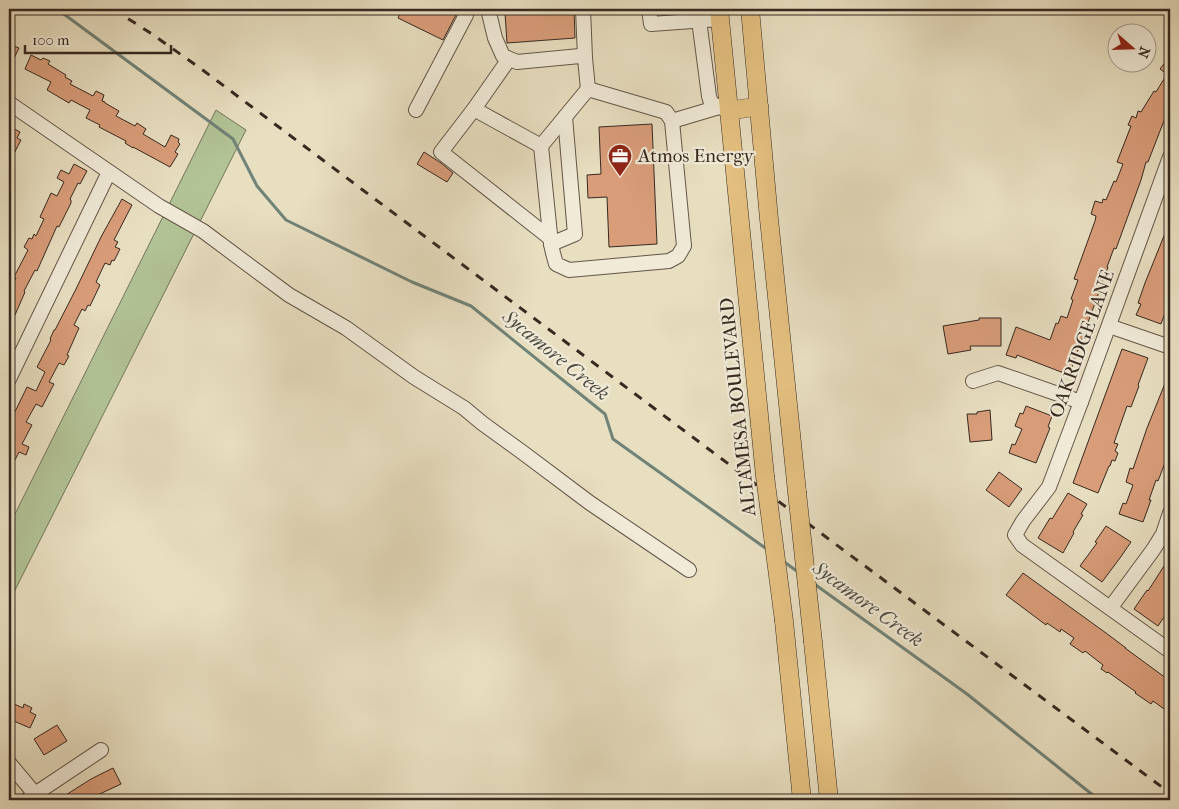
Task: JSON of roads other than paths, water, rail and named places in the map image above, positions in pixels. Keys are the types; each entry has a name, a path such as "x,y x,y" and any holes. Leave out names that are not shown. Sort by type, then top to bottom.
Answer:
{"main road":[{"path":"750,9 769,219 829,800"},
{"name":"ALTAMESA BOULEVARD","path":"719,14 724,109 765,476 784,622 802,800"},
{"path":"724,109 759,106"}],"street":[{"path":"416,110 466,15 463,9"},
{"path":"488,9 495,38 503,56 517,62 580,56 585,58"},
{"path":"583,9 588,89 541,146 552,253 556,264 569,270 669,261 678,256 684,246 672,121 666,112 588,89"},
{"path":"649,9 651,24 699,14 719,14"},
{"path":"699,14 709,96 711,103 724,109"},
{"path":"509,58 474,109 441,152 551,241"},
{"path":"9,103 159,206 203,231 289,295 346,328 414,377 464,408 590,503 688,570"},
{"path":"474,109 541,146"},
{"path":"672,121 724,109"},
{"path":"551,241 575,234 565,117"},
{"name":"OAKRIDGE LANE","path":"1111,607 1022,545 1015,535 1023,521 1049,488 1170,157"},
{"path":"9,378 109,172"},
{"path":"1109,326 1170,348"},
{"path":"973,381 998,373 1081,402"},
{"path":"1170,513 1163,534 1153,550 1111,607 1170,651"},
{"path":"9,762 31,797 101,750"}],"waterway":[{"name":"Sycamore Creek","path":"57,9 233,139 257,186 286,220 412,282 471,306 605,414 613,439 768,550"},
{"name":"Sycamore Creek","path":"783,561 798,572"},
{"name":"Sycamore Creek","path":"813,583 967,694 1099,800"}],"railway":[{"path":"113,9 204,71 1170,793"}],"place":[{"name":"Atmos Energy","path":"620,177"}]}
